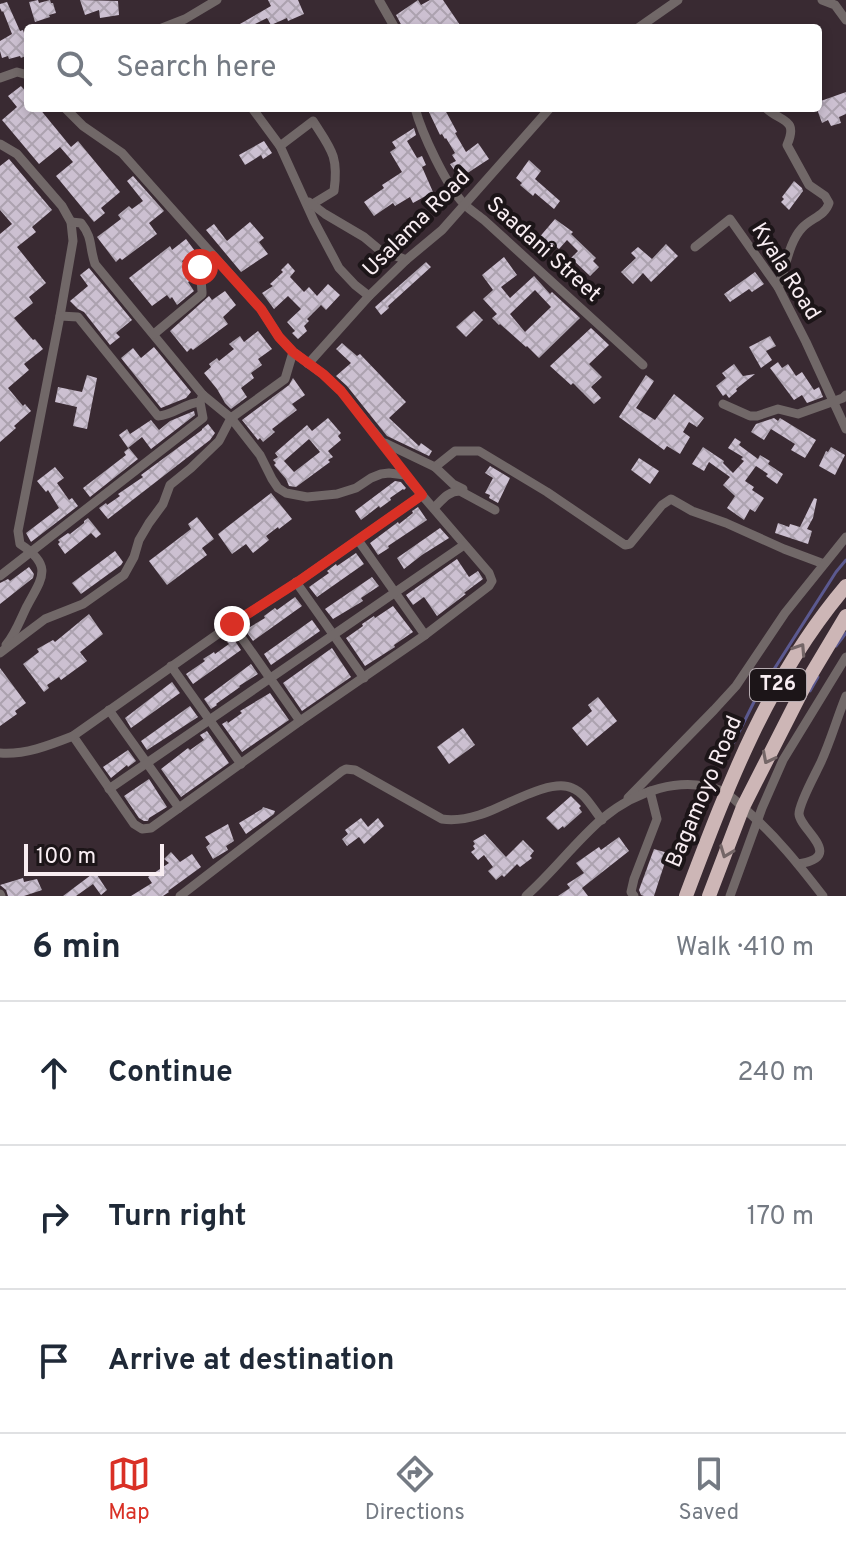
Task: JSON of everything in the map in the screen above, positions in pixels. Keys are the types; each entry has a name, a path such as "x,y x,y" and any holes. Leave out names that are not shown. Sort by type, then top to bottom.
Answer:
{"highway":[{"name":"Bagamoyo Road","path":"686,896 725,792 756,724 813,628 846,586"},
{"name":"Bagamoyo Road","path":"709,896 743,807 806,683 846,616"}],"street":[{"path":"172,24 217,0"},
{"path":"379,0 393,24"},
{"path":"644,24 678,0"},
{"path":"822,0 835,5 846,20"},
{"path":"185,19 188,24"},
{"path":"0,78 17,72 24,74"},
{"path":"69,112 83,126 122,153 261,309 279,337 341,391 405,475 492,578 491,584 425,635 151,828 142,829 134,824 73,736"},
{"path":"255,112 280,146 339,268 369,296"},
{"name":"Saadani Street","path":"417,112 442,172 465,205 643,365"},
{"name":"Usalama Road","path":"308,364 369,296 442,230 546,112"},
{"path":"770,112 785,119 789,125 791,136 787,145 809,185 825,196 829,203 824,213 798,233 778,287"},
{"path":"280,146 313,121 335,157 334,191 311,205"},
{"path":"0,144 17,154 62,206 71,222 73,241 18,531 20,544 32,551 42,567 39,588 15,633 3,646"},
{"path":"302,194 311,205 364,237 382,252 406,260"},
{"name":"Kyala Road","path":"695,247 730,219 778,287 846,429"},
{"path":"71,222 81,223 85,228 91,238 95,264 154,334 202,399 231,418 260,455 278,488 286,493 307,497 337,494 356,488 381,474 405,475"},
{"path":"154,334 202,294 198,276 200,267 213,256"},
{"path":"60,316 78,317 158,416 169,415 202,399"},
{"path":"3,646 45,619 83,604 124,575 139,540 163,504 170,485 219,441 231,418 285,379 293,352"},
{"path":"723,404 750,416 778,409 798,414 846,395"},
{"path":"0,576 203,418 202,399"},
{"path":"382,442 435,467 469,494"},
{"path":"435,467 455,451 479,451 625,545 630,544 662,505 671,499 692,511 824,564"},
{"path":"434,508 448,494 463,491 495,510"},
{"path":"0,753 12,754 46,747 73,736 422,495"},
{"path":"526,896 620,806 736,686 785,613 846,537"},
{"path":"358,540 425,635"},
{"path":"109,789 464,545"},
{"path":"296,582 364,678"},
{"path":"232,624 300,721"},
{"path":"730,896 783,760 846,657"},
{"path":"171,666 241,764"},
{"path":"798,864 811,860 819,851 820,846 801,821 799,810 822,761 846,696"},
{"path":"109,710 179,808"},
{"path":"180,896 346,769 355,770 442,819 452,821 480,815 529,793 565,786 581,794 602,820"},
{"path":"620,806 650,791 670,786 689,785 725,792 781,842 823,896"},
{"path":"634,896 631,892 634,879 657,819 650,791"}],"building":[{"path":"38,0 39,3 50,0 56,13 35,22 29,2"},
{"path":"80,0 118,1 119,15 100,18 99,10 85,15"},
{"path":"268,0 298,0 304,14 273,24 267,18 255,24 240,24 271,6"},
{"path":"418,0 421,5 430,0 443,0 459,24 401,24 396,15"},
{"path":"7,2 20,31 23,30 24,57 21,58 2,58 0,41 12,34 0,4"},
{"path":"21,86 24,89 24,112 42,112 71,147 78,141 120,192 101,208 105,213 94,222 56,176 73,162 60,147 39,164 2,120 17,107 8,96"},
{"path":"846,92 846,114 839,117 841,123 831,126 828,120 822,123 818,112 822,112 822,101"},
{"path":"429,112 446,112 466,152 478,143 489,159 466,174 464,170 457,174 450,164 456,161 452,155 455,153 446,138 440,135"},
{"path":"414,128 416,135 407,141 417,158 422,156 426,165 422,167 433,192 413,203 410,197 395,206 393,203 374,216 364,202 402,172 390,152 396,148 392,142"},
{"path":"264,141 272,153 263,159 261,155 245,165 239,155"},
{"path":"9,159 52,210 32,227 36,232 17,247 46,283 29,297 33,303 14,318 43,349 24,364 29,370 8,388 31,411 0,442 0,234 12,224 0,210 0,166"},
{"path":"529,160 541,171 535,179 560,201 554,209 535,193 533,196 516,178"},
{"path":"133,176 164,211 149,223 157,234 116,262 97,237 121,219 118,215 129,206 132,209 143,201 127,181"},
{"path":"794,181 803,191 789,210 781,202"},
{"path":"555,219 573,232 571,234 596,258 593,261 599,267 590,276 571,258 578,251 567,240 559,249 553,244 548,250 537,240"},
{"path":"250,222 264,238 259,242 268,254 241,272 206,230 214,224 227,241"},
{"path":"186,239 195,251 182,261 191,275 192,279 188,282 194,291 177,305 167,295 152,306 129,278 170,246 172,250"},
{"path":"666,244 678,256 651,282 643,273 633,284 621,272 636,258 631,253 638,247 652,259"},
{"path":"504,257 517,275 501,287 510,298 534,276 550,294 552,292 580,318 539,358 492,318 497,314 483,299 493,290 482,275","holes":["535,290 551,307 525,332 510,314"]},
{"path":"426,262 431,267 381,315 375,307"},
{"path":"288,263 295,271 290,277 304,292 309,287 317,296 328,284 340,295 326,310 321,305 307,319 309,321 304,326 307,331 298,339 287,322 301,309 288,296 274,309 262,293 273,286 270,284"},
{"path":"89,268 132,320 116,333 120,337 110,345 84,312 70,301 88,286 80,275"},
{"path":"755,272 764,284 752,292 749,289 730,302 724,294"},
{"path":"225,291 236,305 223,317 228,324 187,352 170,331 209,296 212,300"},
{"path":"474,311 483,320 466,337 456,327"},
{"path":"591,328 609,345 589,364 602,377 591,387 601,398 594,404 550,366"},
{"path":"258,331 272,349 258,359 262,365 251,373 254,378 241,388 247,397 231,409 204,373 211,367 209,364 217,358 219,361 234,349 229,344 240,336 244,342"},
{"path":"770,336 776,346 766,351 772,360 761,368 749,347"},
{"path":"342,343 357,356 360,354 406,402 389,418 419,446 421,443 432,451 429,456 387,436 336,376 351,363 336,349"},
{"path":"154,347 191,392 186,398 161,408 121,358 133,348 141,358"},
{"path":"778,362 782,368 788,364 796,376 802,372 814,390 819,387 823,397 807,403 802,395 794,400 770,368"},
{"path":"734,364 743,376 755,374 729,398 726,394 723,396 716,386 726,378 722,373"},
{"path":"87,375 97,378 87,429 73,426 77,407 55,402 58,387 82,392"},
{"path":"646,375 654,381 636,408 655,420 674,394 704,418 697,427 689,422 683,432 690,437 680,454 667,446 664,450 619,417"},
{"path":"293,378 305,395 292,404 297,410 272,429 275,432 263,442 260,438 258,440 242,420 289,385"},
{"path":"194,411 195,415 151,449 142,437 128,448 119,435 127,429 130,434 151,420 159,430 170,421"},
{"path":"328,418 341,433 338,436 341,440 328,451 333,457 328,460 330,462 296,487 289,486 274,465 273,460 278,457 275,453 307,425 312,431","holes":["309,439 320,452 294,472 284,461"]},
{"path":"774,418 778,421 780,418 816,440 805,458 791,450 795,444 771,429 764,440 751,432 756,424"},
{"path":"208,424 215,433 210,440 108,519 99,508 120,496 118,494 143,477 141,475"},
{"path":"735,438 741,442 739,445 758,459 760,455 770,461 768,464 783,474 777,484 756,466 745,481 764,498 755,512 750,509 744,520 727,508 735,496 723,485 730,477 709,462 704,471 692,464 703,447 724,461 733,473 744,461 741,459 743,457 728,448"},
{"path":"831,447 845,455 835,475 819,466"},
{"path":"129,448 138,459 90,497 83,488 126,455 124,452"},
{"path":"639,458 659,471 650,484 631,470"},
{"path":"490,466 510,478 498,503 485,493 493,478 485,473"},
{"path":"55,467 64,478 57,483 69,500 72,498 78,506 31,542 26,533 59,508 48,490 46,492 37,481"},
{"path":"395,481 406,488 361,520 355,511"},
{"path":"271,493 292,519 266,536 269,540 253,553 246,544 232,554 218,534"},
{"path":"814,498 817,499 807,529 812,531 808,544 775,533 778,523 800,527"},
{"path":"418,507 427,520 378,555 370,543"},
{"path":"197,517 214,539 202,548 207,555 167,585 149,561 191,529 188,524"},
{"path":"88,518 101,534 96,538 91,533 65,554 58,540"},
{"path":"440,528 449,538 404,569 397,558"},
{"path":"115,551 123,562 121,565 81,594 72,583"},
{"path":"356,553 364,564 317,597 309,587 336,564"},
{"path":"457,559 469,577 478,571 483,579 437,616 424,597 413,605 406,595"},
{"path":"29,567 33,578 0,604 0,583 10,581"},
{"path":"372,577 379,586 361,598 363,601 333,619 325,609"},
{"path":"295,597 302,606 253,641 245,630"},
{"path":"393,606 413,632 365,666 346,638 362,624"},
{"path":"89,614 103,634 80,652 87,661 61,680 59,677 47,685 49,688 44,692 23,664 39,652 37,649 53,640 55,642"},
{"path":"312,620 320,631 271,665 264,654"},
{"path":"233,638 241,650 193,684 186,674"},
{"path":"332,648 351,677 302,711 283,683"},
{"path":"251,664 258,674 211,709 204,699"},
{"path":"0,668 26,703 0,726"},
{"path":"172,682 180,693 131,728 125,718"},
{"path":"270,693 289,720 242,752 222,724 228,723 242,713 240,711"},
{"path":"598,697 617,721 587,746 572,728 592,711 588,705"},
{"path":"190,706 198,717 147,750 141,741"},
{"path":"463,728 475,745 449,764 437,747"},
{"path":"207,731 229,763 181,797 161,769 204,740 200,735"},
{"path":"128,750 136,761 111,778 103,767"},
{"path":"149,779 167,807 144,821 124,796"},
{"path":"571,796 581,806 582,812 558,830 546,818"},
{"path":"263,807 275,811 274,814 246,834 239,823"},
{"path":"361,818 368,827 378,818 384,826 364,844 359,837 347,846 342,839 348,834 345,830"},
{"path":"228,824 234,841 226,846 228,850 213,859 206,847 210,844 205,837"},
{"path":"485,834 506,857 523,840 534,851 530,856 532,858 520,867 517,864 504,877 502,875 496,880 488,871 493,867 484,855 478,860 471,852 475,849 473,841"},
{"path":"619,837 629,851 582,888 588,896 558,896 570,888 567,884 584,873 576,863"},
{"path":"654,849 668,853 654,896 644,896 639,890"},
{"path":"171,852 180,862 192,854 201,867 163,896 131,896 152,883 148,877 169,863 164,859"},
{"path":"95,872 107,890 101,895 93,884 76,896 63,896"},
{"path":"23,878 24,882 37,879 42,890 24,896 8,896 0,885"}],"waterway":[{"path":"734,742 757,696 846,560"},
{"path":"836,646 846,633"},
{"path":"810,691 818,677"}],"route":[{"path":"200,267 213,256 228,271 293,352 341,391 422,495 232,624"}]}
